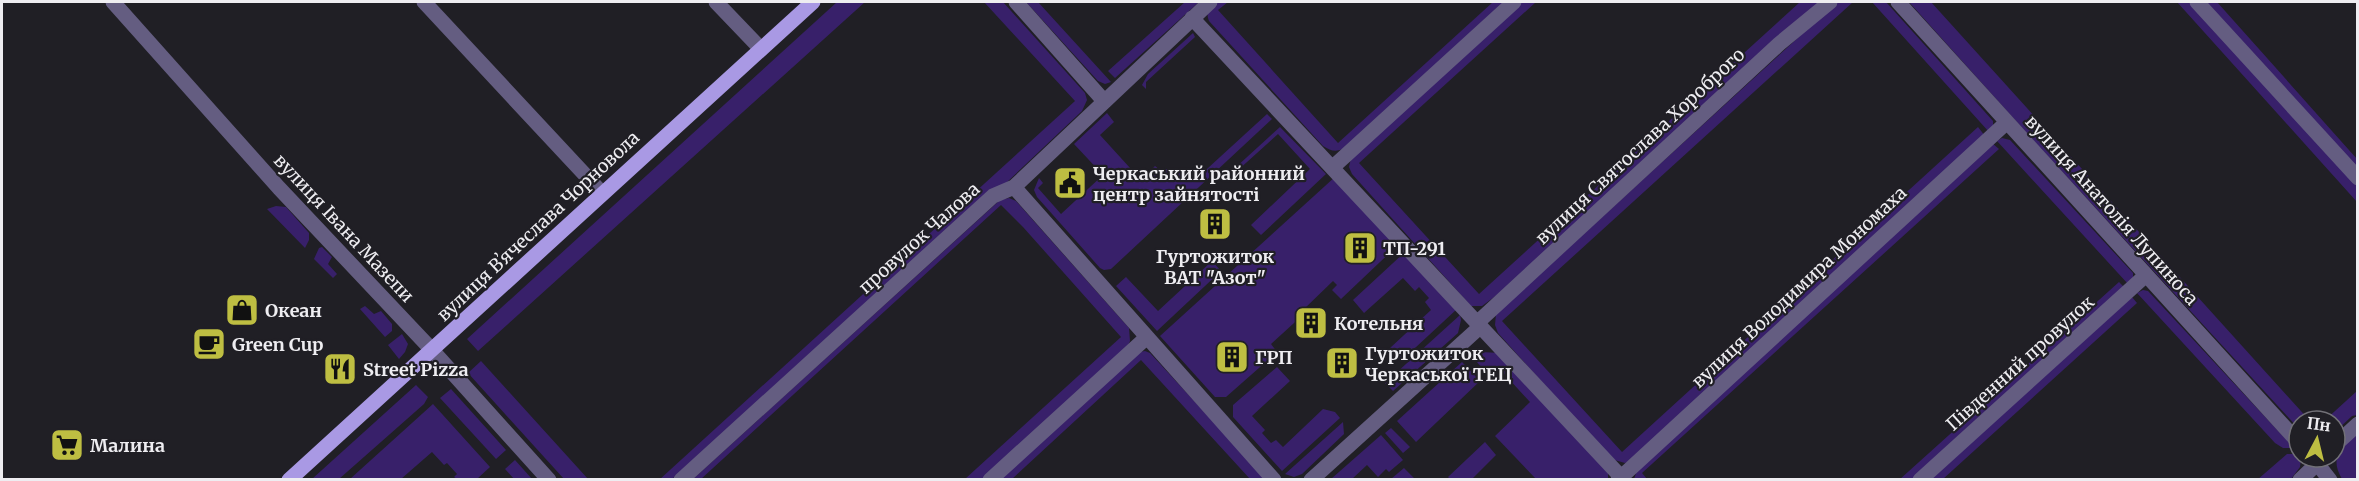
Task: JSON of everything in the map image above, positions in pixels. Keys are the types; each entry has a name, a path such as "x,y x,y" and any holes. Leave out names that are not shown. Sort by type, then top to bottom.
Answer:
{"main road":[{"name":"вулиця Вʼячеслава Чорновола","path":"289,480 813,2"}],"street":[{"name":"вулиця Івана Мазепи","path":"113,2 279,188 432,350 549,480"},
{"path":"423,2 602,194"},
{"path":"716,2 761,49"},
{"path":"1016,2 1104,101"},
{"name":"провулок Чалова","path":"681,480 993,196 1014,187 1210,2"},
{"path":"1333,167 1514,2"},
{"name":"вулиця Святослава Хороброго","path":"1311,480 1779,44 1830,2"},
{"name":"вулиця Анатолія Лупиноса","path":"1898,2 2287,430"},
{"path":"2197,2 2358,178"},
{"path":"1192,18 1621,479"},
{"name":"вулиця Володимира Мономаха","path":"1621,479 2006,123"},
{"path":"1014,187 1274,480"},
{"name":"Південний провулок","path":"1920,480 2145,276"},
{"path":"990,480 1147,337"}],"shaded area":[{"path":"837,2 865,2 478,351 467,339"},
{"path":"984,2 1003,2 1085,93 1087,100 1082,111 1004,185 990,190 672,479 659,480 1075,101"},
{"path":"1026,2 1038,2 1111,82 1105,84 1098,81"},
{"path":"1185,2 1199,2 1115,78 1108,71"},
{"path":"1217,2 1228,2 1218,10 1338,143 1493,2 1505,2 1343,149 1335,151 1323,146 1209,21 1208,12"},
{"path":"1522,2 1536,2 1359,163 1479,294 1800,2 1820,2 1512,284 1482,306 1471,306 1352,174 1349,167 1351,158"},
{"path":"1837,2 1853,2 1502,321 1622,452 1978,127 1985,136 1631,460 1625,463 1611,459 1498,333 1495,325 1496,314"},
{"path":"1872,2 1886,2 1993,121 1989,132"},
{"path":"1909,2 1931,2 2299,409 2287,409 2287,416"},
{"path":"2177,2 2190,2 2357,184 2357,202"},
{"path":"2204,2 2217,2 2357,159 2357,170"},
{"path":"1193,33 1195,37 1146,82 1146,89 1142,85 1148,74"},
{"path":"1107,113 1114,122 1100,135 1141,180 1155,166 1161,171 1180,170 1196,179 1267,114 1272,119 1111,269 1104,270 1037,197 1034,190 1039,178 1043,183 1038,188 1061,214 1103,175 1074,144"},
{"path":"1280,127 1326,174 1261,235 1251,225 1310,169 1278,134 1237,171 1235,168"},
{"path":"2002,138 2010,140 2133,273 2133,280 2128,284 1997,141"},
{"path":"1992,143 1999,149 1642,473 1647,479 1634,479 1638,468"},
{"path":"1336,176 1399,244 1341,299 1332,290 1337,285 1333,281 1303,310 1305,313 1271,344 1277,352 1226,397 1215,397 1160,336"},
{"path":"1009,198 1016,201 1129,328 1130,341 1127,348 982,479 965,479 1121,337 1001,205 701,479 692,480 1000,200"},
{"path":"276,206 286,207 309,233 309,240 305,248 267,209"},
{"path":"322,247 332,257 328,264 337,274 333,278 314,259 319,248"},
{"path":"1406,251 1457,309 1401,361 1390,348 1431,310 1425,302 1429,298 1419,287 1415,291 1403,278 1364,313 1353,300"},
{"path":"1212,261 1221,271 1157,331 1116,286 1126,277 1158,311"},
{"path":"2119,282 2125,288 1914,479 1899,480"},
{"path":"2143,290 2148,291 2287,440 2287,448 2275,443 2137,293"},
{"path":"2132,297 2137,303 1943,479 1930,480"},
{"path":"365,306 374,314 381,311 392,324 392,331 385,337 360,309"},
{"path":"1460,315 1458,333 1393,391 1385,383"},
{"path":"402,334 408,344 399,359 388,345"},
{"path":"1140,352 1150,353 1266,479 1250,479 1141,360 1012,479 999,480"},
{"path":"1480,352 1501,353 1608,470 1608,479 1536,479 1495,436 1530,402 1497,366 1488,374 1471,356"},
{"path":"481,361 588,479 564,479 468,373"},
{"path":"1462,362 1480,381 1416,442 1397,421"},
{"path":"1277,367 1290,381 1252,416 1265,430 1262,433 1271,443 1276,440 1283,447 1323,409 1335,412 1340,418 1282,471 1233,417 1233,405"},
{"path":"416,385 428,397 424,404 339,479 312,479"},
{"path":"451,389 506,450 496,459 440,398"},
{"path":"2357,391 2357,415 2347,421 2347,409 2337,409"},
{"path":"433,404 490,467 477,479 457,479 454,477 457,474 447,463 444,465 432,452 401,479 350,479"},
{"path":"1343,422 1344,434 1302,474 1294,477 1285,474"},
{"path":"1391,428 1410,447 1403,453 1385,433"},
{"path":"2357,433 2357,479 2342,479 2338,471 2338,469 2347,469 2347,443"},
{"path":"1381,435 1403,460 1389,472 1386,469 1378,477 1367,465 1352,479 1331,479"},
{"path":"1485,442 1496,455 1472,479 1450,479 1448,477"},
{"path":"2287,454 2287,469 2298,469 2291,479 2257,480"},
{"path":"515,460 532,479 514,479 505,469"},
{"path":"1404,468 1415,479 1391,479"}],"place":[{"name":"Черкаський районний центр зайнятості","path":"1070,183"},
{"name":"Гуртожиток ВАТ \"Азот\"","path":"1215,224"},
{"name":"ТП-291","path":"1360,248"},
{"name":"Океан","path":"242,310"},
{"name":"Котельня","path":"1311,323"},
{"name":"Green Cup","path":"209,344"},
{"name":"ГРП","path":"1232,357"},
{"name":"Гуртожиток Черкаської ТЕЦ","path":"1342,363"},
{"name":"Street Pizza","path":"340,369"},
{"name":"Малина","path":"67,445"}]}
